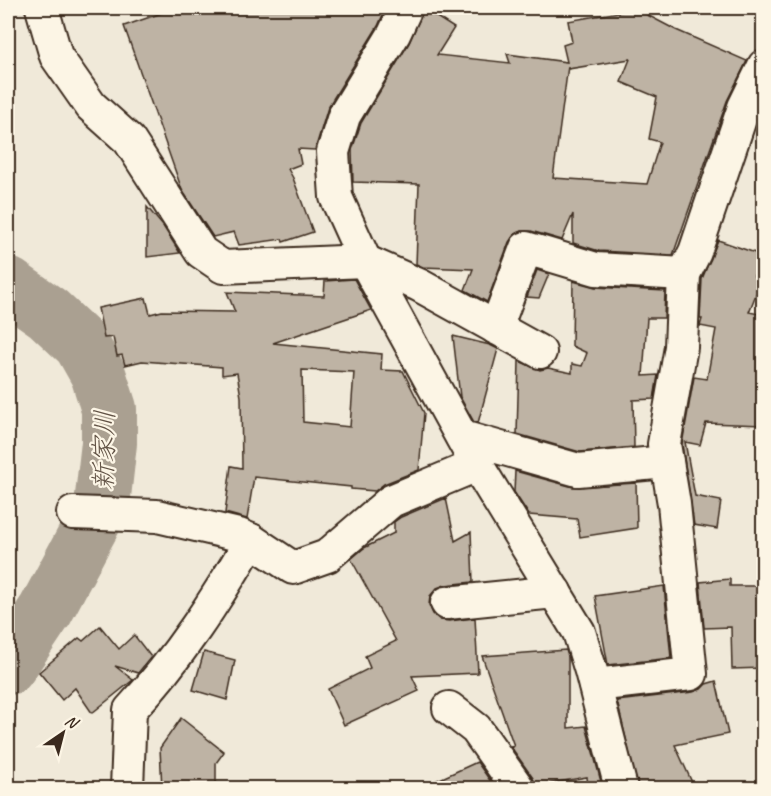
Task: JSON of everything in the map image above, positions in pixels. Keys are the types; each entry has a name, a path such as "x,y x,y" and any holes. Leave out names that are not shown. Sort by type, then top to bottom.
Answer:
{"street":[{"path":"42,8 56,56 91,106 129,140 201,252 223,267 365,261 419,285 540,352"},
{"path":"406,8 394,34 344,116 333,152 336,196 365,261 477,465 579,632 621,789"},
{"path":"595,685 691,674 674,504 664,444 681,347 684,274 695,252 744,107 764,66"},
{"path":"496,328 526,248 596,269 684,274"},
{"path":"462,437 578,470 667,462"},
{"path":"73,513 157,516 239,535 251,540 293,568 327,556 391,501 477,465"},
{"path":"127,789 130,710 154,684 216,598 251,540"},
{"path":"447,603 555,592"},
{"path":"449,708 476,729 518,789"}],"building":[{"path":"176,8 386,8 378,26 328,107 315,150 298,149 301,164 288,169 313,232 283,242 282,239 239,245 234,232 213,237 182,190 124,26"},
{"path":"424,9 454,28 437,55 510,63 507,54 567,62 563,45 572,42 568,21 636,9 676,30 747,61 727,101 673,255 599,251 573,243 573,214 562,240 531,231 522,231 514,235 509,242 487,302 465,290 473,269 423,267 416,264 419,184 353,182 352,150 361,123 409,43","holes":["630,59 621,82 657,97 649,139 660,142 647,184 553,178 568,66 568,69"]},
{"path":"147,207 163,226 180,253 147,257"},
{"path":"718,240 761,255 754,276 762,279 749,312 764,315 764,425 706,423 700,445 685,442 695,496 721,501 717,529 694,525 682,444 694,377 707,379 716,329 700,326 702,319 700,319 702,279"},
{"path":"537,270 549,274 539,298 527,297"},
{"path":"354,279 371,310 273,343 382,354 381,370 403,371 424,413 419,470 384,484 375,491 254,477 247,519 225,513 231,466 242,468 241,397 237,373 222,375 222,367 142,361 125,365 122,355 117,356 113,337 104,338 98,308 146,298 150,314 162,311 235,312 227,292 324,296 325,281","holes":["302,370 354,372 350,427 303,422"]},
{"path":"573,281 595,287 665,291 664,318 647,318 643,376 658,375 654,399 633,400 634,447 580,452 517,434 519,361 540,370 548,368 572,373 572,364 582,366 587,353 572,346"},
{"path":"453,336 498,349 478,423 474,422 460,397"},
{"path":"515,471 573,487 636,483 637,528 580,537 577,519 529,515 514,492"},
{"path":"446,498 455,541 471,532 473,582 437,588 430,596 429,605 433,614 440,620 475,618 478,673 412,676 419,691 344,725 328,689 370,668 365,656 396,641 351,559 364,548 394,533 394,522 401,517"},
{"path":"730,579 730,586 764,586 764,668 732,669 731,627 704,628 700,582"},
{"path":"664,586 671,658 608,665 595,596"},
{"path":"100,626 119,649 134,635 151,657 138,673 115,666 133,680 92,713 75,688 62,700 39,672 79,638 83,641"},
{"path":"566,650 568,656 568,728 586,726 603,789 588,789 587,777 536,786 511,747 514,746 482,656"},
{"path":"204,652 235,660 227,700 193,690"},
{"path":"716,681 728,734 675,745 695,789 638,789 617,701 693,692"},
{"path":"181,718 224,752 216,763 216,789 162,789 160,748"},
{"path":"477,762 496,789 418,789"}],"waterway":[{"name":"新家川","path":"8,285 48,313 81,344 98,374 109,409 109,443 102,505 46,610 8,667"}]}
